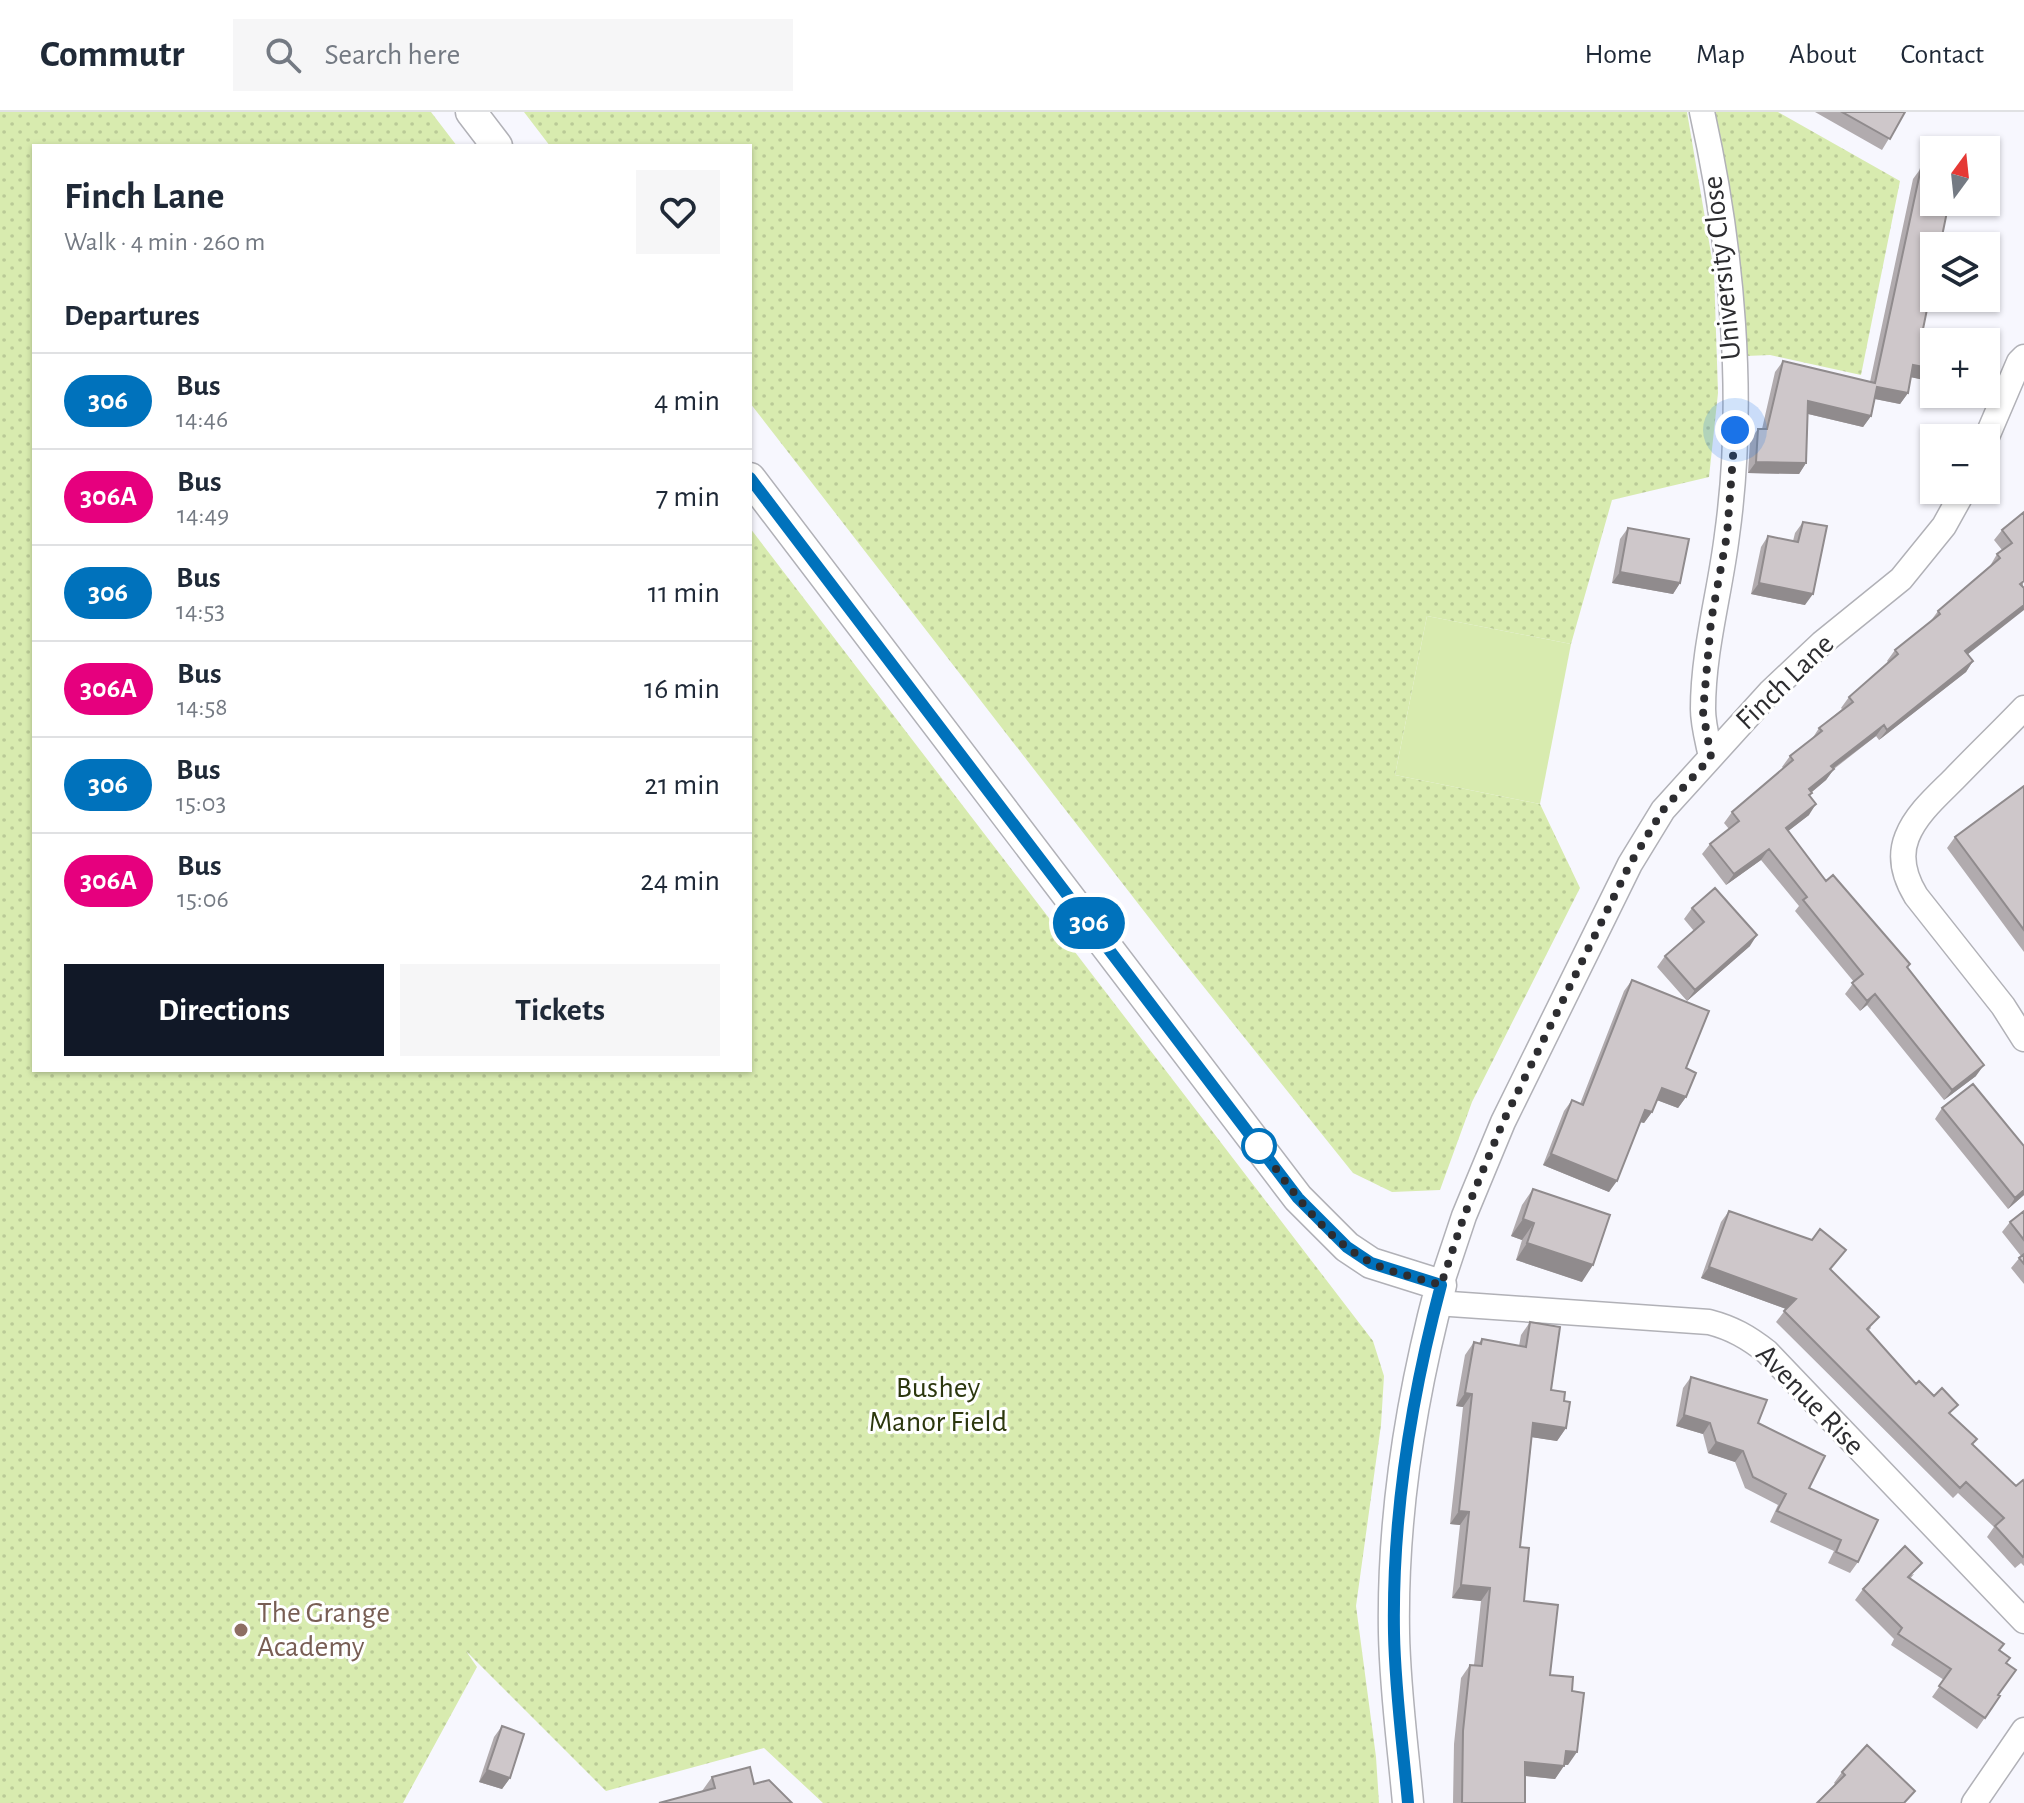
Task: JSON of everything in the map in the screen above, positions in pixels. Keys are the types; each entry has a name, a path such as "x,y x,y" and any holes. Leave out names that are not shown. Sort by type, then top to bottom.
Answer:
{"street":[{"path":"471,112 495,144"},
{"name":"University Close","path":"1702,112 1721,223 1731,308 1735,430 1727,535 1711,621 1703,712 1711,757"},
{"path":"1992,424 2024,357"},
{"path":"752,481 1298,1198 1347,1247 1371,1263 1439,1294"},
{"name":"Finch Lane","path":"1408,1803 1394,1636 1399,1512 1412,1417 1426,1340 1439,1294 1464,1216 1503,1122 1630,864 1663,810 1770,692 1822,643 1901,579 1944,526 1956,504"},
{"path":"2024,708 1925,808 1907,835 1904,867 1908,883 1916,896 2003,1006 2024,1039"},
{"name":"Avenue Rise","path":"1439,1294 1709,1322 1732,1328 1749,1337 1767,1352 2024,1621"},
{"path":"1974,1803 2024,1730"}],"green space":[{"name":"Bushey Manor Field","path":"0,112 431,112 455,144 32,144 32,1072 752,1072 752,531 1373,1341 1384,1376 1381,1425 1356,1606 1379,1803 823,1803 764,1748 606,1791 466,1651 477,1667 403,1803 0,1803"},
{"path":"524,112 1687,112 1714,271 1718,393 1709,477 1612,500 1571,644 1427,616 1395,775 1540,804 1580,888 1472,1102 1440,1190 1392,1192 1353,1173 1171,946 752,406 752,144 548,144"},
{"path":"1714,112 1778,112 1900,181 1861,375 1770,355 1746,356 1734,234"},
{"path":"1427,616 1571,644 1540,804 1395,775"}],"building":[{"path":"1842,112 1905,112 1890,139"},
{"path":"1920,173 1920,216 1946,216 1943,232 1920,232 1920,312 1926,312 1923,328 1920,328 1920,366 1913,365 1908,393 1877,387 1871,416 1808,401 1806,463 1756,462 1758,429 1767,429 1783,361 1875,383"},
{"path":"2024,512 2024,581 2020,584 2024,588 2024,605 1965,651 1973,661 1887,730 1884,725 1831,766 1834,769 1809,789 1812,793 1809,795 1816,804 1786,828 1826,881 1833,875 1910,964 1907,967 1984,1065 1952,1090 1875,994 1867,1001 1852,983 1863,974 1803,900 1807,897 1769,849 1734,874 1710,844 1739,821 1732,812 1793,760 1790,756 1822,731 1819,728 1853,702 1849,697 1898,654 1895,650 1940,614 1938,611 2000,558 1997,554 2012,543 2002,530"},
{"path":"1803,522 1827,526 1813,594 1759,583 1768,536 1798,542"},
{"path":"1628,528 1689,539 1680,583 1620,572"},
{"path":"2024,786 2024,930 1955,837"},
{"path":"1715,888 1757,935 1695,990 1665,956 1704,922 1692,908"},
{"path":"1632,980 1709,1011 1686,1068 1696,1073 1686,1097 1662,1088 1652,1112 1645,1110 1617,1181 1551,1154 1572,1100 1583,1105"},
{"path":"1973,1084 2024,1146 2024,1190 2015,1198 1942,1108"},
{"path":"1533,1189 1610,1215 1593,1265 1527,1243 1534,1223 1523,1219"},
{"path":"1729,1211 1812,1240 1820,1229 1846,1250 1830,1269 1879,1317 1867,1329 1916,1384 1919,1381 1934,1396 1942,1388 1958,1405 1949,1413 1977,1439 1972,1444 2016,1486 2023,1480 2023,1557 1995,1526 2004,1518 1966,1482 1960,1488 1784,1311 1796,1299 1709,1267"},
{"path":"2024,1211 2024,1240 2010,1222"},
{"path":"1530,1322 1560,1327 1551,1390 1565,1392 1564,1401 1570,1402 1566,1428 1533,1423 1520,1547 1529,1548 1524,1601 1558,1605 1550,1675 1573,1677 1572,1691 1584,1693 1577,1752 1566,1751 1564,1766 1525,1762 1525,1803 1462,1803 1463,1731 1470,1665 1482,1666 1490,1588 1461,1585 1469,1512 1459,1511 1472,1394 1465,1393 1474,1342 1481,1344 1482,1339 1526,1347"},
{"path":"1691,1377 1767,1400 1758,1423 1825,1456 1809,1488 1878,1520 1858,1562 1836,1552 1841,1540 1777,1511 1786,1494 1753,1477 1743,1451 1716,1442 1710,1423 1684,1415"},
{"path":"1905,1546 1922,1563 1908,1577 2004,1644 1999,1650 2010,1658 2006,1663 2016,1670 1985,1718 1939,1686 1951,1669 1898,1634 1902,1628 1863,1589"},
{"path":"502,1726 524,1734 510,1778 487,1770"},
{"path":"1867,1745 1915,1791 1904,1803 1817,1803 1845,1775 1842,1772"},
{"path":"750,1767 754,1784 769,1780 792,1803 659,1803 715,1788 712,1777"}],"bus line":[{"name":"306","path":"752,481 1298,1198 1347,1247 1371,1263 1441,1285 1426,1340 1399,1512 1394,1636 1408,1803"}],"place":[{"name":"The Grange Academy","path":"241,1630"}],"route":[{"path":"1259,1146 1298,1198 1347,1247 1371,1263 1441,1285 1464,1216 1503,1122 1630,864 1663,810 1711,757 1703,712 1711,621 1727,535 1735,430"}]}
